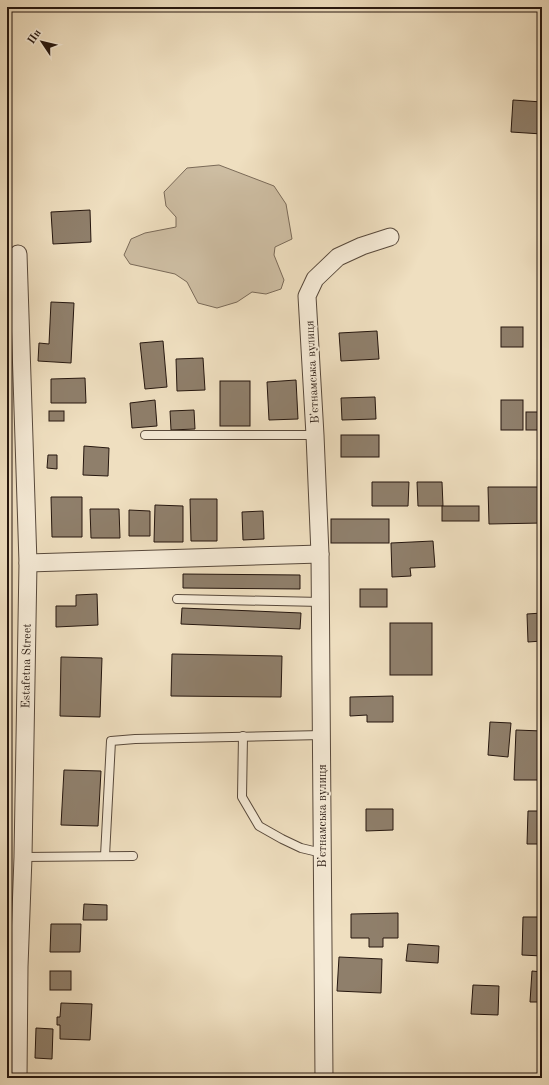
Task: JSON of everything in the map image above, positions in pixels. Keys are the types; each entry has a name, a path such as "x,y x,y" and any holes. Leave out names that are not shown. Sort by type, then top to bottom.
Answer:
{"street":[{"name":"Вʼєтнамська вулиця","path":"324,1078 320,554 307,296 315,279 338,257 362,246 390,237"},
{"name":"Estafetna Street","path":"18,254 28,563 18,1078"},
{"path":"28,563 320,554"}],"lane":[{"path":"145,435 315,435"},
{"path":"177,599 321,602"},
{"path":"106,856 111,741 135,739 322,734"},
{"path":"243,736 242,798 259,826 301,848 322,853"},
{"path":"23,857 134,856"}],"shaded area":[{"path":"219,165 274,186 286,204 292,239 275,247 274,255 284,280 281,289 266,294 252,292 237,302 217,308 198,303 187,282 175,274 130,264 124,255 131,239 145,233 176,227 176,217 166,206 164,192 187,168"}],"building":[{"path":"513,100 542,102 542,134 511,132"},
{"path":"90,210 91,242 53,244 51,212"},
{"path":"51,302 74,303 71,363 38,361 39,343 49,344"},
{"path":"501,327 523,327 523,347 501,347"},
{"path":"377,331 379,359 341,361 339,333"},
{"path":"163,341 167,387 145,389 140,343"},
{"path":"203,358 205,390 177,391 176,359"},
{"path":"85,378 86,403 51,403 51,379"},
{"path":"296,380 298,419 269,420 267,382"},
{"path":"220,381 250,381 250,426 220,426"},
{"path":"375,397 376,419 342,420 341,398"},
{"path":"155,400 157,426 132,428 130,403"},
{"path":"501,400 523,400 523,430 501,430"},
{"path":"194,410 195,429 171,430 170,411"},
{"path":"49,411 64,411 64,421 49,421"},
{"path":"526,412 542,412 542,430 526,430"},
{"path":"341,435 379,435 379,457 341,457"},
{"path":"84,446 109,448 108,476 83,475"},
{"path":"48,455 57,455 57,469 47,468"},
{"path":"372,482 409,482 408,506 372,506"},
{"path":"417,482 442,482 443,506 418,506"},
{"path":"488,487 542,487 542,523 489,524"},
{"path":"51,497 82,497 82,537 52,537"},
{"path":"190,499 217,499 217,541 191,541"},
{"path":"155,505 183,506 183,542 154,542"},
{"path":"442,506 479,506 479,521 442,521"},
{"path":"90,509 119,509 120,538 91,538"},
{"path":"129,510 150,511 150,536 129,536"},
{"path":"263,511 264,539 243,540 242,512"},
{"path":"331,519 389,519 389,543 331,543"},
{"path":"433,541 435,567 410,568 411,576 392,577 391,543"},
{"path":"183,574 300,575 300,589 183,588"},
{"path":"360,589 387,589 387,607 360,607"},
{"path":"97,594 98,625 56,627 56,606 76,606 76,595"},
{"path":"182,608 301,613 300,629 181,624"},
{"path":"542,613 542,641 528,642 527,614"},
{"path":"390,623 432,623 432,675 390,675"},
{"path":"172,654 282,656 281,697 171,696"},
{"path":"61,657 102,658 100,717 60,716"},
{"path":"393,696 393,722 367,722 367,715 350,716 350,697"},
{"path":"490,722 511,723 508,757 488,755"},
{"path":"516,730 542,731 542,780 514,780"},
{"path":"64,770 101,771 98,826 61,825"},
{"path":"366,809 393,809 393,830 366,831"},
{"path":"528,811 542,811 542,844 527,844"},
{"path":"84,904 107,905 107,920 83,920"},
{"path":"398,913 398,938 383,938 383,947 369,947 369,938 351,938 351,914"},
{"path":"523,917 542,917 542,956 522,955"},
{"path":"51,924 81,924 80,952 50,952"},
{"path":"408,944 439,946 438,963 406,961"},
{"path":"339,957 382,959 381,993 337,991"},
{"path":"50,971 71,971 71,990 50,990"},
{"path":"532,971 542,972 542,1002 530,1002"},
{"path":"473,985 499,986 498,1015 471,1014"},
{"path":"61,1003 92,1004 90,1040 60,1039 60,1025 57,1025 57,1017 60,1017"},
{"path":"36,1028 53,1029 52,1059 35,1058"}]}
